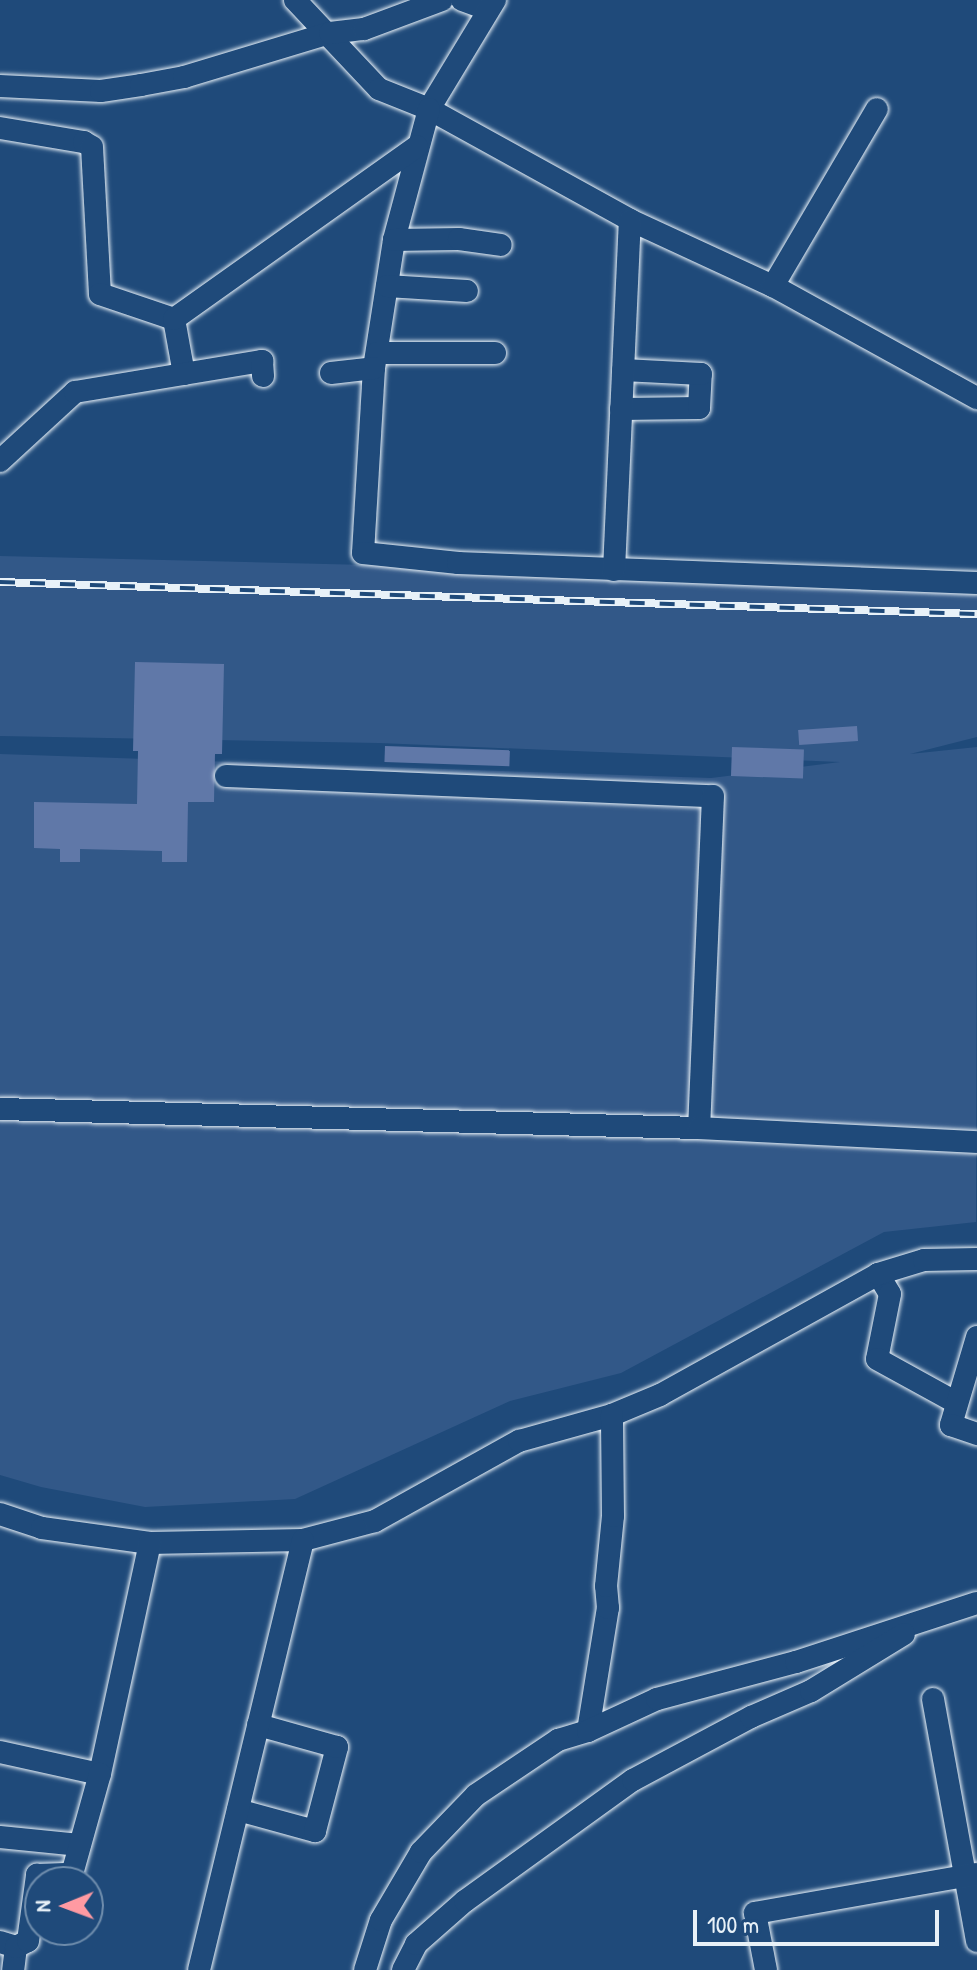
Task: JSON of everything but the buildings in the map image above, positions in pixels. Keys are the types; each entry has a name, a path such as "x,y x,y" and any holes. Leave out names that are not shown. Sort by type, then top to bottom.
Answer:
{"street":[{"path":"295,0 330,33 379,89 429,109 630,220 773,286 977,398"},
{"path":"0,86 101,91 184,77 330,33 364,29 442,0"},
{"path":"462,0 491,5 429,109 394,240 376,360 363,553 458,563 977,583"},
{"path":"773,286 877,109"},
{"path":"0,128 84,142 92,147 100,294 174,319"},
{"path":"174,319 417,146"},
{"path":"614,570 630,220"},
{"path":"394,240 459,239 501,245"},
{"path":"387,286 467,291"},
{"path":"174,319 184,374"},
{"path":"331,373 376,360 495,353"},
{"path":"0,461 75,392 262,361 263,376"},
{"path":"621,409 699,408 701,374 623,370"},
{"path":"226,776 713,796 699,1128"},
{"path":"0,1109 699,1128 977,1142"},
{"path":"0,1514 42,1528 150,1543 303,1540 375,1521 519,1441 612,1415 660,1395 878,1274 924,1260 977,1259"},
{"path":"878,1274 890,1294 877,1359 957,1403"},
{"path":"977,1337 951,1425 977,1434"},
{"path":"588,1731 603,1633 613,1516 612,1415"},
{"path":"199,1970 303,1540"},
{"path":"9,1953 28,1941 37,1875 72,1874 100,1774 150,1543"},
{"path":"365,1970 381,1920 421,1852 476,1795 513,1767 558,1740 588,1731 657,1699 796,1662 977,1603"},
{"path":"403,1970 416,1944 465,1901 633,1780 751,1717 811,1691 929,1619"},
{"path":"933,1699 971,1876 977,1941"},
{"path":"238,1810 315,1831 337,1747 258,1725"},
{"path":"0,1752 100,1774"},
{"path":"0,1837 80,1845"},
{"path":"766,1970 755,1913 971,1876"}],"shaded area":[{"path":"0,556 977,580 977,737 910,754 977,747 976,1222 884,1232 621,1373 510,1401 295,1499 145,1507 41,1487 0,1475 0,754 711,778 840,762 379,743 0,736"}],"railway":[{"path":"0,582 977,614"}]}
